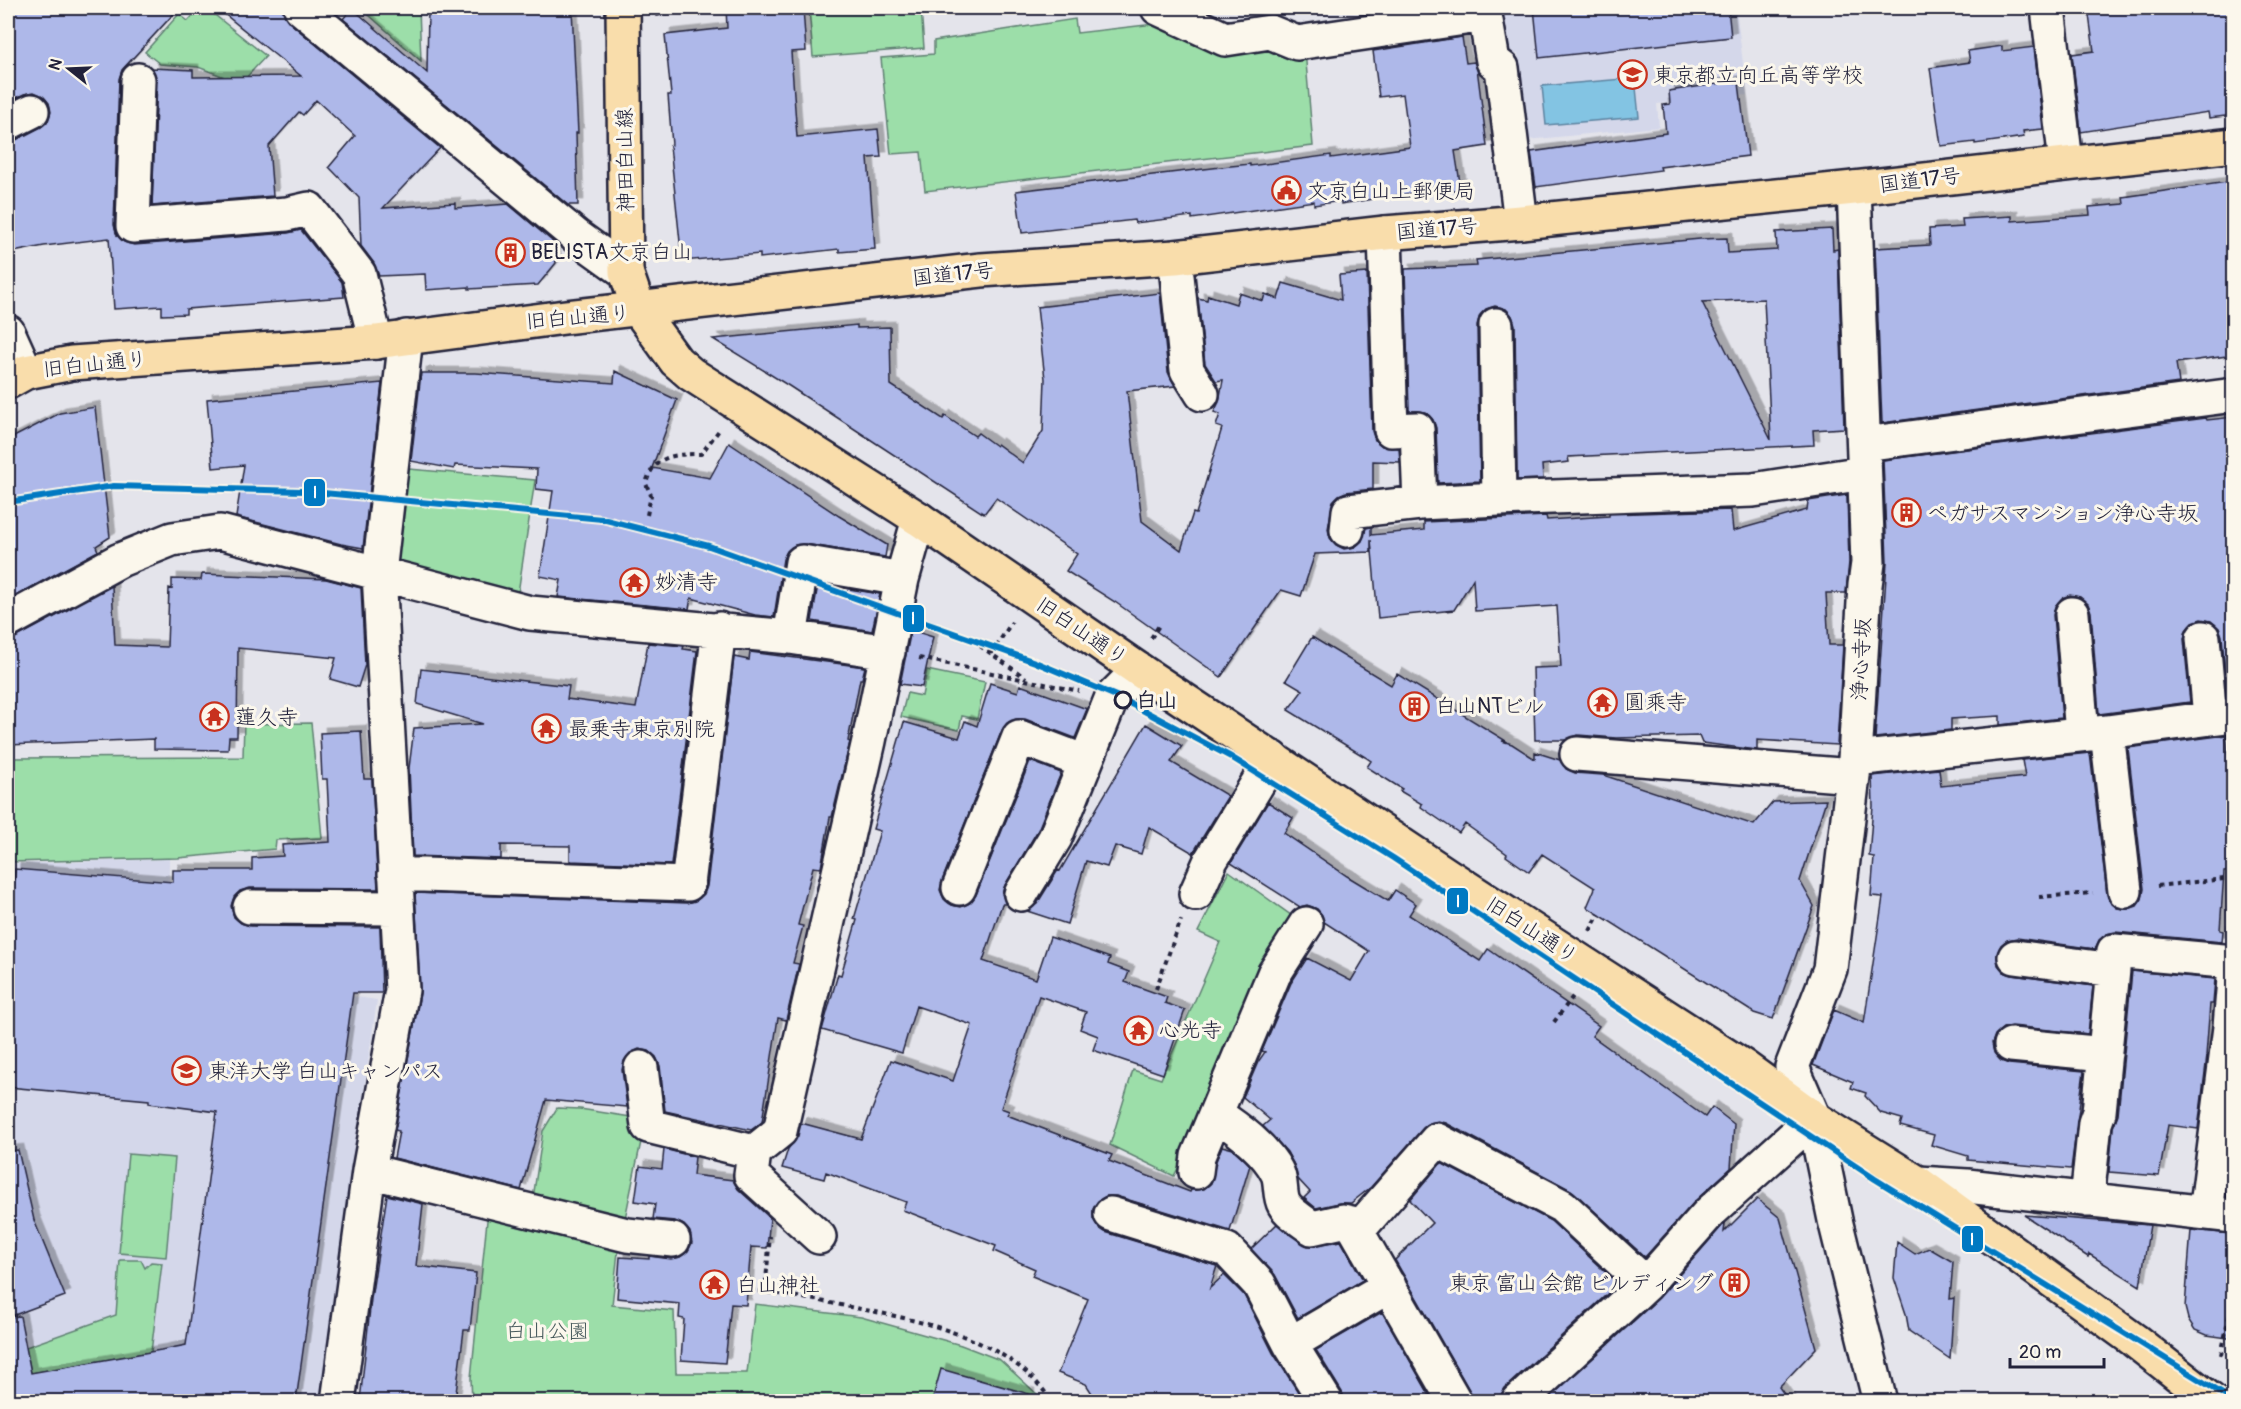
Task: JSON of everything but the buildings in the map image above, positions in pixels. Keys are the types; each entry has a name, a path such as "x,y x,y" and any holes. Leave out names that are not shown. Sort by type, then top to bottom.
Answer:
{"main road":[{"name":"神田白山線","path":"623,8 626,272 639,310"},
{"name":"国道17号","path":"639,310 981,270 1175,257 1385,233 1521,222 1854,188 2234,145"},
{"name":"旧白山通り","path":"17,377 72,363 391,339 565,316 639,310 676,361 691,374 919,519 1139,670 1447,875 1744,1067 1814,1118 1918,1182 2213,1401"}],"street":[{"path":"301,8 576,236 626,272"},
{"path":"1158,8 1225,39 1270,32 1297,43 1485,15 1493,61 1502,68 1521,222"},
{"path":"2048,8 2066,163"},
{"path":"138,80 133,226 287,214 309,209 360,274 391,339 378,573 402,990 369,1172 338,1401"},
{"name":"浄心寺坂","path":"1854,188 1868,563 1854,767 1830,969 1792,1067 1814,1118 1834,1220 1880,1401"},
{"path":"1385,233 1392,430 1417,429 1420,503"},
{"path":"1175,257 1187,370 1202,394"},
{"path":"1496,325 1498,499"},
{"path":"8,332 17,377"},
{"path":"1347,530 1349,511 1420,503 1753,490 1864,458 2234,395"},
{"path":"819,1237 751,1175 754,1152 780,1131 888,652 902,579 919,519"},
{"path":"8,621 130,556 172,539 220,532 530,613 719,629 888,652"},
{"path":"790,637 802,562 902,579"},
{"path":"2072,614 2125,891"},
{"path":"395,874 688,884 719,629"},
{"path":"1577,753 1854,767 2222,716 2203,638"},
{"path":"1021,894 1055,838 1112,697 1139,670"},
{"path":"959,888 1019,736 1085,762"},
{"path":"1196,894 1211,860 1273,758"},
{"path":"250,907 396,908"},
{"path":"1196,1172 1198,1156 1275,974 1306,924"},
{"path":"2114,951 2234,962"},
{"path":"2015,957 2113,970 2099,1112 2095,1123 2087,1200"},
{"path":"1918,1182 2220,1215 2234,979"},
{"path":"2011,1045 2105,1054"},
{"path":"641,1068 648,1126 754,1152"},
{"path":"1216,1114 1268,1157 1278,1174 1280,1207 1312,1228 1343,1221 1352,1223 1455,1401"},
{"path":"1518,1401 1646,1284 1709,1213 1814,1118"},
{"path":"1357,1231 1437,1140 1562,1206 1646,1284"},
{"path":"369,1172 627,1236 673,1240"},
{"path":"1111,1214 1227,1250 1259,1284 1290,1344 1326,1401"},
{"path":"1290,1344 1389,1286"}],"path":[{"path":"655,16 692,8"},
{"path":"647,515 651,495 646,484 649,471 663,459 679,454 701,454 722,426"},
{"path":"991,654 1013,621"},
{"path":"1150,639 1160,624"},
{"path":"980,646 1029,681"},
{"path":"888,652 1112,697"},
{"path":"1156,989 1184,913 1196,894"},
{"path":"1590,932 1599,914"},
{"path":"1554,1022 1574,995"},
{"path":"750,1290 783,1294 914,1320 979,1341 1013,1361 1053,1401"},
{"path":"2221,1355 2232,1302 2234,1302"}],"shaded area":[{"name":"東京都立向丘高等学校","path":"1495,8 1736,8 1747,95 1657,104 1659,127 1527,140 1518,54 1500,56"},
{"name":"東洋大学 白山キャンパス","path":"169,859 168,969 377,1000 319,1401 8,1401 8,864"}],"green space":[{"path":"200,8 206,8 266,56 241,83 198,67 160,64 145,52 179,14 188,21"},
{"path":"361,8 419,8 421,61"},
{"path":"809,8 921,8 924,48 813,57"},
{"path":"1075,19 1077,33 1155,24 1271,40 1305,50 1313,146 925,191 921,152 891,154 881,58 934,54 934,41"},
{"path":"409,469 535,480 518,593 395,565"},
{"path":"927,670 985,682 977,719 962,716 959,730 901,717 907,693 922,696"},
{"path":"311,723 322,838 276,840 275,849 178,858 8,862 8,758 243,757 244,724"},
{"path":"1229,871 1302,923 1174,1176 1110,1145 1133,1070 1161,1079 1220,942 1198,932"},
{"name":"白山公園","path":"557,1108 580,1109 637,1118 643,1132 618,1252 612,1305 674,1311 676,1373 747,1373 755,1304 861,1317 961,1345 1000,1360 1042,1401 472,1402 471,1378 489,1201 531,1212 543,1131"},
{"path":"128,1154 175,1158 166,1257 119,1253"},
{"path":"120,1260 141,1260 145,1268 151,1262 162,1263 151,1352 31,1373 26,1347 116,1315"}],"water":[{"path":"1635,78 1639,117 1546,125 1542,86"}],"transit line":[{"name":"I","path":"8,502 114,486 302,491 602,519 709,546 1035,662 1116,696 1231,757 1393,858 1875,1179 2234,1401"}],"place":[{"name":"東京都立向丘高等学校","path":"1632,75"},
{"name":"文京白山上郵便局","path":"1286,191"},
{"name":"BELISTA文京白山","path":"510,252"},
{"name":"ペガサスマンション浄心寺坂","path":"1906,513"},
{"name":"妙清寺","path":"634,582"},
{"name":"白山","path":"1123,700"},
{"name":"圓乘寺","path":"1603,702"},
{"name":"白山NTビル","path":"1414,706"},
{"name":"蓮久寺","path":"214,717"},
{"name":"最乗寺東京別院","path":"547,729"},
{"name":"心光寺","path":"1138,1030"},
{"name":"東洋大学 白山キャンパス","path":"187,1071"},
{"name":"東京 富山 会館 ビルディング","path":"1735,1283"},
{"name":"白山神社","path":"715,1285"}]}
